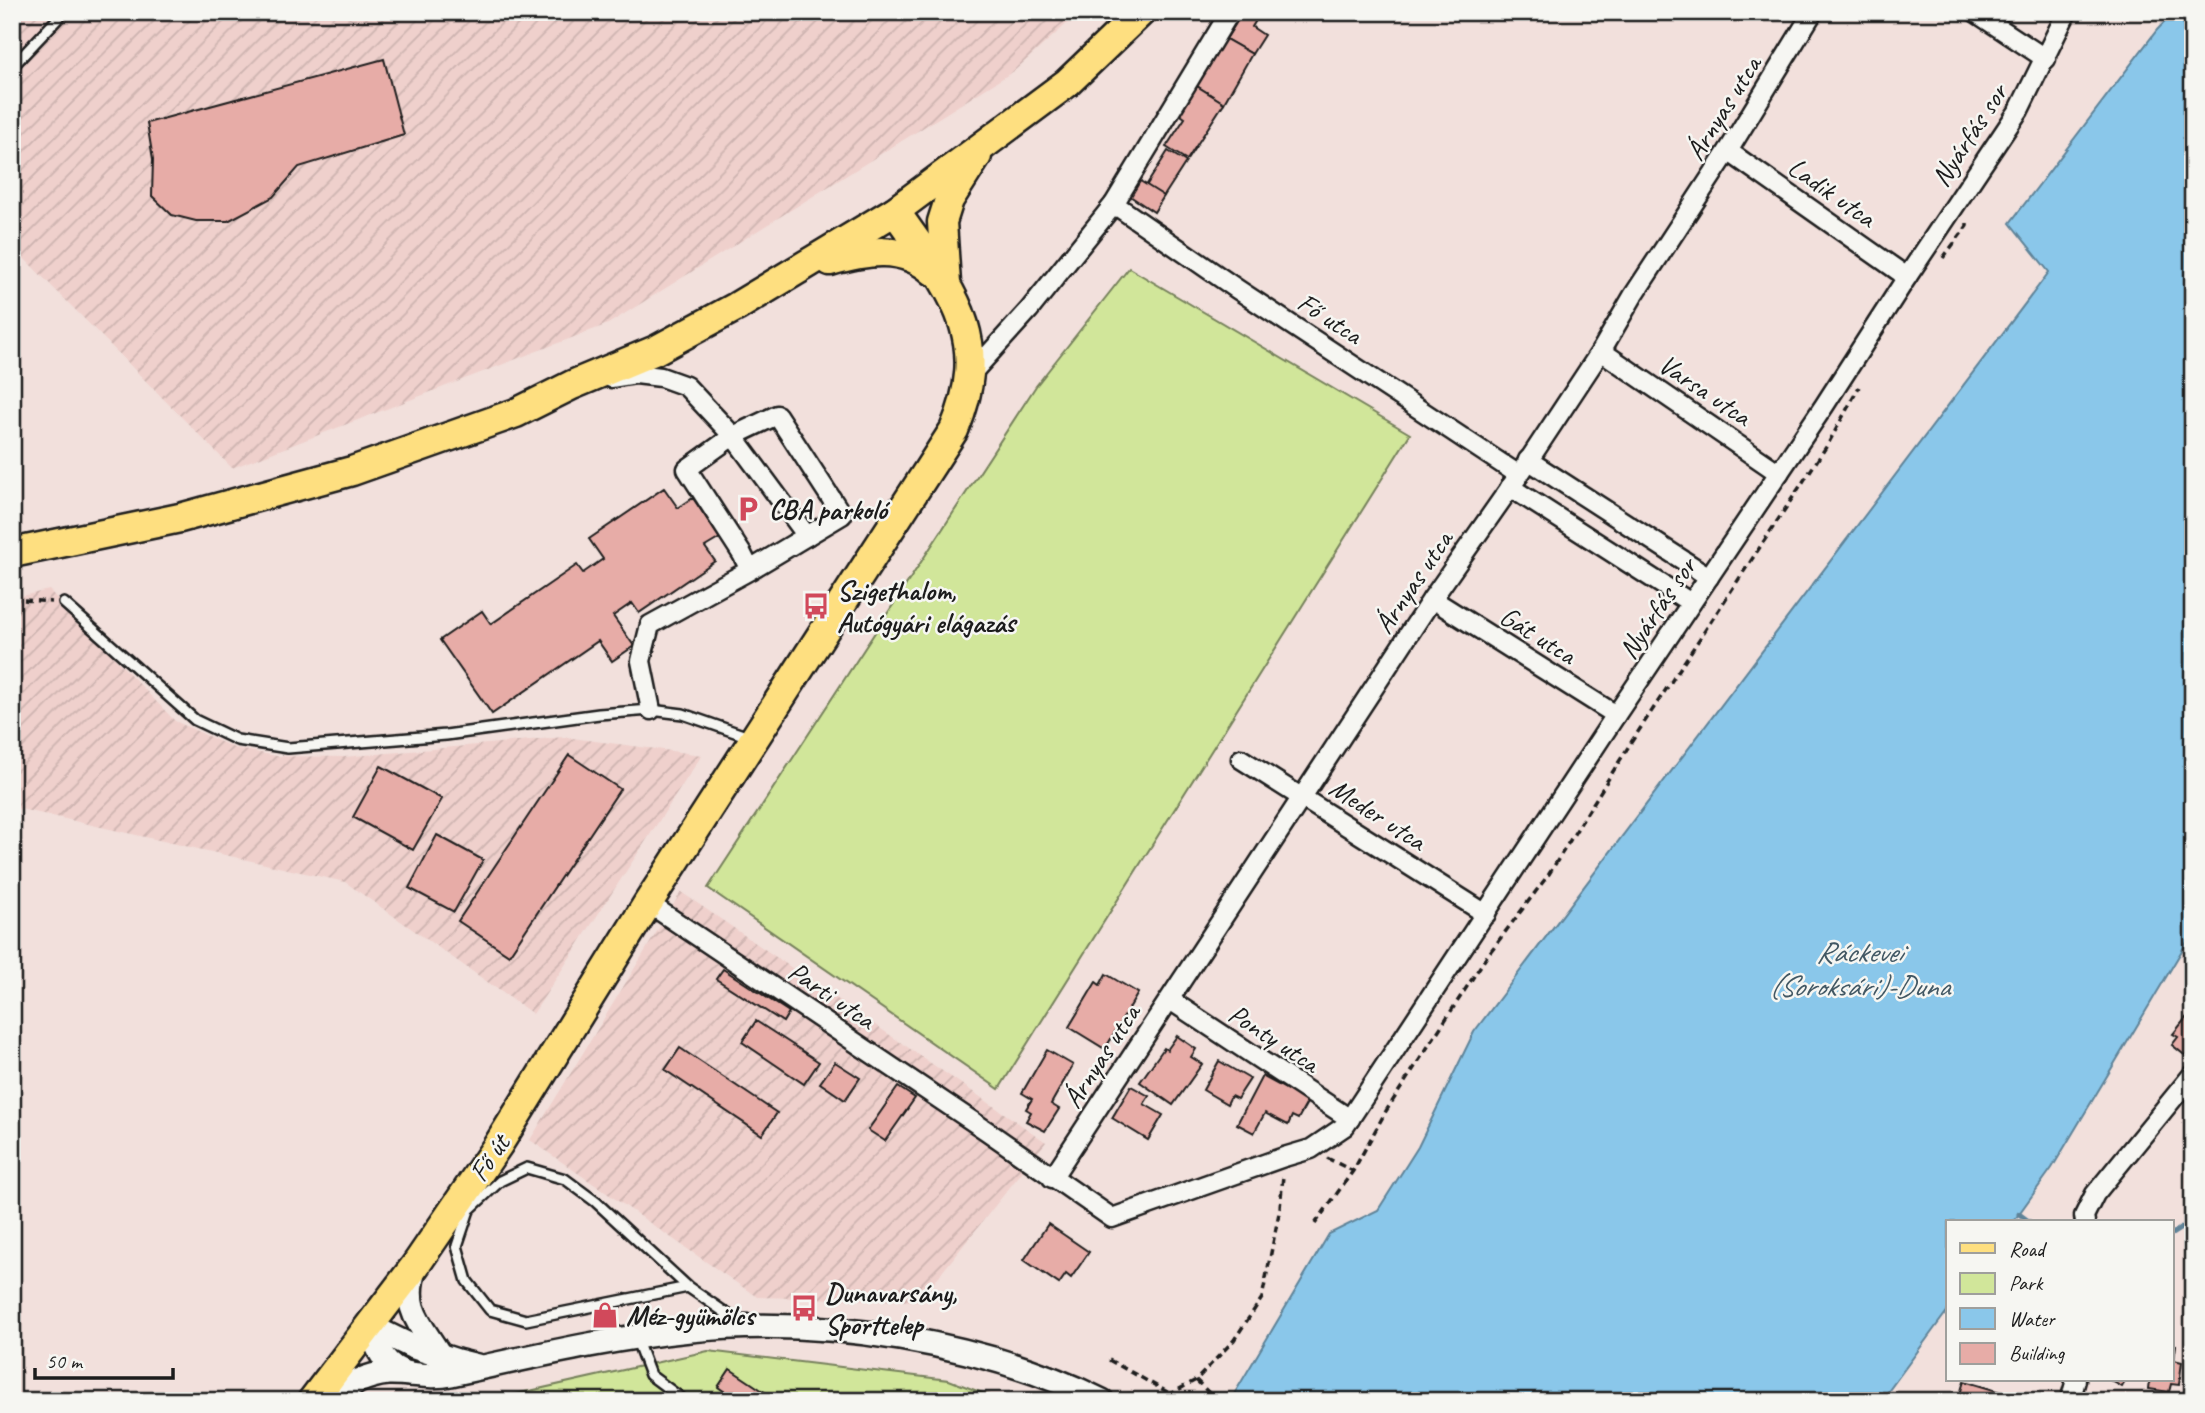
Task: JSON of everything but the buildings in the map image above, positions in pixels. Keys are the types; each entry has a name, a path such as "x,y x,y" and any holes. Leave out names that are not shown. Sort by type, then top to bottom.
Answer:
{"main road":[{"path":"12,553 167,521 315,483 397,457 516,413 572,385 656,350 736,307 895,211 1067,83 1140,12"},
{"path":"946,284 942,222 949,200 984,144"},
{"path":"895,211 946,284"},
{"path":"797,271 858,253 895,252 917,259 946,284"},
{"name":"Fő út","path":"313,1401 415,1266 498,1145 648,903 954,430 966,403 971,374 966,331 960,309 946,284"}],"street":[{"path":"971,374 1029,310 1114,204 1230,12"},
{"name":"Árnyas utca","path":"1052,1178 1432,599 1601,351 1813,12"},
{"path":"1975,12 2046,59"},
{"name":"Nyárfás sor","path":"1052,1178 1112,1219 1311,1149 1346,1126 2019,110 2067,12"},
{"name":"Ladik utca","path":"1728,150 1907,277"},
{"name":"Fő utca","path":"1114,204 1237,289 1519,474 1691,603"},
{"name":"Varsa utca","path":"1601,351 1779,473"},
{"path":"572,385 636,374 661,377 686,386 733,436 807,536"},
{"path":"650,710 641,661 650,625 750,570 842,515 777,415 733,436 687,469 750,570"},
{"name":"Fő utca","path":"1519,474 1709,577"},
{"name":"Gát utca","path":"1432,599 1616,715"},
{"name":"Meder utca","path":"1241,759 1486,914"},
{"name":"Parti utca","path":"648,903 987,1131 1052,1178"},
{"name":"Ponty utca","path":"1170,1000 1350,1119"},
{"path":"2085,1220 2095,1194 2193,1074"},
{"path":"415,1266 409,1286 411,1305 414,1315 440,1356"},
{"path":"370,1326 411,1346 480,1366"},
{"path":"370,1326 376,1346 389,1363 402,1372 420,1376"},
{"path":"326,1401 360,1379 388,1373 449,1375 480,1366 636,1336 693,1329 746,1327 836,1330 922,1341 1032,1371 1102,1401"},
{"path":"2070,1401 2075,1382"}],"lane":[{"path":"12,67 64,12"},
{"path":"64,603 195,720 237,740 288,748 446,735 599,714 650,710 683,714 754,739"},
{"path":"688,1287 526,1320 490,1310 467,1281 457,1246 470,1210 500,1181 527,1168 565,1179 586,1194 688,1287 746,1327"},
{"path":"636,1336 650,1375 685,1401"}],"path":[{"path":"1942,260 1967,226 1969,184"},
{"path":"1315,1224 1353,1171 1386,1111 1480,967 1549,874 1632,741 1829,444 1860,385"},
{"path":"12,599 64,603"},
{"path":"1311,1149 1353,1171"},
{"path":"1158,1401 1196,1380 1234,1340 1262,1298 1280,1208 1284,1157"},
{"path":"1109,1360 1171,1394"},
{"path":"1196,1380 1217,1401"},
{"path":"1132,1401 1123,1396 1130,1394 1146,1401"}],"shaded area":[{"path":"12,12 1080,12 1014,71 608,324 232,468 12,246"},
{"path":"49,590 175,721 234,748 276,756 344,757 564,737 702,755 533,1014 345,882 12,807 12,598"},
{"path":"681,892 1046,1142 919,1301 757,1297 530,1140"}],"green space":[{"path":"1129,268 1410,434 999,1089 708,888 1036,386"},
{"path":"708,1351 949,1380 1003,1401 485,1401"}],"water":[{"name":"Ráckevei (Soroksári)-Duna","path":"2174,12 2193,12 2193,932 2052,1168 2014,1220 1946,1220 1946,1313 1881,1401 1230,1401 1329,1234 1378,1210 1418,1147 1474,1032 2049,272 2010,223 2157,30"}],"waterway":[{"path":"2019,1214 2027,1220"},
{"path":"2174,1233 2193,1217"}],"place":[{"name":"CBA parkoló","path":"748,509"},
{"name":"Szigethalom, Autógyári elágazás","path":"816,606"},
{"name":"Dunavarsány, Sporttelep","path":"804,1308"},
{"name":"Méz-gyümölcs","path":"605,1315"}]}
